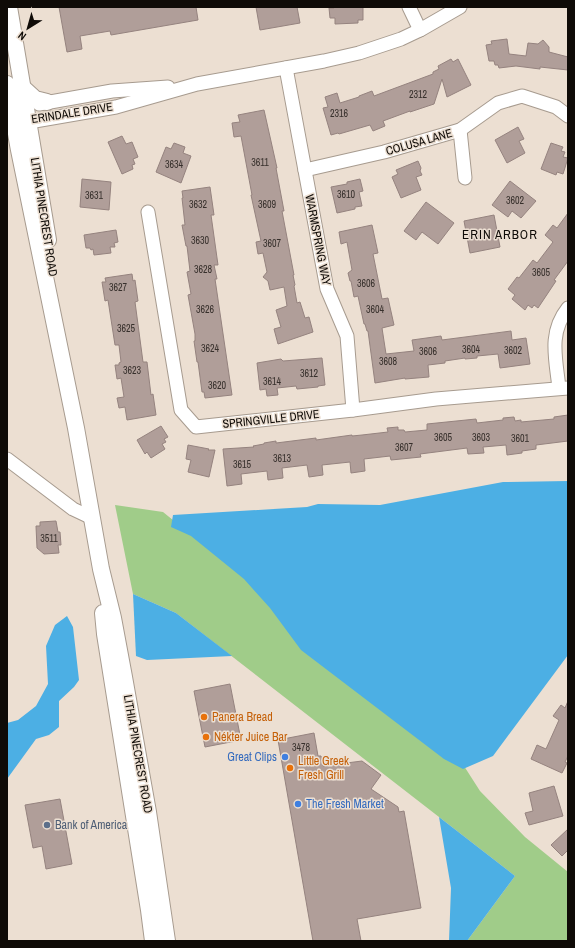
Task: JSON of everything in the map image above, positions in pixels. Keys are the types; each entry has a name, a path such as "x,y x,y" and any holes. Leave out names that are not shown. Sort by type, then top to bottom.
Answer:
{"main road":[{"name":"LITHIA PINECREST ROAD","path":"9,7 59,306 76,428"},
{"name":"LITHIA PINECREST ROAD","path":"7,84 76,428 101,569 113,618 149,820 167,941"},
{"path":"23,88 35,99 47,102"},
{"name":"LITHIA PINECREST ROAD","path":"101,569 105,634 153,941"}],"street":[{"path":"409,7 420,30"},
{"name":"ERINDALE DRIVE","path":"28,115 47,102 112,91 197,84 359,53 380,47 420,30 460,7"},
{"name":"WARMSPRING WAY","path":"286,68 327,289 347,336 352,410"},
{"name":"ERINDALE DRIVE","path":"13,116 116,107 197,84"},
{"name":"COLUSA LANE","path":"305,170 384,152 460,130 498,103 522,96 556,107 568,116"},
{"path":"460,130 465,178"},
{"name":"SPRINGVILLE DRIVE","path":"148,212 182,410 196,427 352,410 436,398 563,388"},
{"path":"563,388 554,341 558,323 568,308"},
{"path":"7,459 73,509 92,518"}],"green space":[{"path":"115,505 163,512 247,580 464,766 480,791 525,837 568,872 568,941 467,941 515,876 176,613 133,594"}],"water":[{"path":"568,481 568,655 493,756 463,769 444,759 301,650 270,608 244,579 191,536 171,527 173,515 307,507 318,504 380,505 503,482"},
{"path":"133,594 176,613 232,656 147,660 136,656"},
{"path":"67,616 73,627 79,680 74,687 59,701 59,727 49,735 36,739 7,779 7,723 18,720 36,706 48,684 46,646 55,625"},
{"path":"439,817 515,876 467,941 449,941 451,888"}],"building":[{"path":"59,7 196,7 198,20 111,35 110,31 80,36 82,49 67,52"},
{"path":"256,7 297,7 300,23 260,30"},
{"path":"363,7 363,20 358,20 358,23 335,24 335,18 330,18 329,8"},
{"path":"507,39 509,54 526,56 528,43 538,44 543,40 549,47 549,52 568,57 568,70 516,66 499,68 498,65 495,65 494,61 489,61 486,45 492,44 491,41"},
{"path":"451,59 453,62 458,59 471,85 447,97 442,79 434,104 383,121 385,126 373,131 370,125 331,135 323,108 328,107 325,97 337,93 340,103 372,91 374,96 433,74 433,72 439,69 438,66"},
{"path":"264,110 277,168 284,211 282,211 294,275 297,303 300,302 305,318 309,317 313,332 278,344 274,329 281,327 276,310 287,306 284,287 270,290 268,281 263,277 267,272 263,253 258,254 256,242 261,241 251,195 241,136 234,137 232,123 240,122 238,115"},
{"path":"518,127 524,139 519,141 525,153 507,163 495,140"},
{"path":"122,136 126,144 132,142 138,157 133,159 135,164 132,165 133,169 122,174 108,142"},
{"path":"174,143 185,147 183,153 191,156 181,183 156,172 166,147 171,149"},
{"path":"551,143 563,147 561,151 565,152 563,157 568,158 563,174 557,172 556,175 541,169"},
{"path":"418,161 422,175 416,177 421,190 401,198 392,177 398,174 396,170"},
{"path":"82,179 111,182 109,210 80,207"},
{"path":"360,179 363,191 359,192 362,206 337,213 331,187 347,184 347,182"},
{"path":"510,181 536,201 521,218 512,211 508,217 492,205"},
{"path":"210,187 214,215 211,215 218,265 214,265 217,279 215,279 232,395 205,398 204,392 202,392 197,362 194,341 195,334 188,295 191,294 187,272 190,271 187,246 182,225 185,225 182,191"},
{"path":"426,202 454,223 438,244 422,232 416,240 404,231"},
{"path":"568,213 568,261 554,280 556,281 538,308 534,305 532,308 528,305 525,310 512,299 515,295 508,289 533,260 537,263 553,242 545,235 553,225 557,228"},
{"path":"494,215 500,247 470,253 464,221"},
{"path":"372,225 378,253 373,254 382,299 388,298 394,325 382,328 386,354 414,351 412,340 441,336 442,340 511,331 512,340 526,338 530,364 500,368 498,354 477,356 477,358 465,358 428,365 429,377 405,378 375,383 368,331 364,324 358,296 354,297 348,273 352,270 347,242 341,244 339,232"},
{"path":"116,230 118,242 114,243 115,247 110,247 111,253 94,255 93,249 91,250 90,248 86,248 84,235"},
{"path":"132,274 133,281 135,280 138,301 135,302 143,362 147,362 151,395 153,394 156,415 127,420 125,407 119,408 117,398 124,397 121,378 117,379 115,365 119,365 121,362 119,345 115,345 108,300 105,301 102,282 106,282 105,278"},
{"path":"322,358 325,385 297,389 296,386 277,388 278,395 267,396 266,389 260,390 257,363 281,359 283,361"},
{"path":"568,415 568,441 536,445 536,449 522,451 522,453 507,455 506,445 483,447 484,453 468,454 467,448 420,454 421,457 391,460 390,456 364,459 365,471 351,473 350,462 322,465 323,475 309,477 307,465 282,468 283,478 268,480 267,471 241,474 242,484 227,486 223,449 254,447 253,446 276,441 276,443 316,438 316,440 388,432 387,428 398,427 398,430 404,430 405,432 427,430 427,424 476,419 477,423 503,420 503,418 514,417 515,421 521,420 521,422 554,419 554,417"},
{"path":"161,426 168,437 164,439 166,442 162,444 165,449 151,458 147,452 145,454 137,440"},
{"path":"188,445 209,449 208,450 215,450 209,477 188,472 191,460 186,459"},
{"path":"56,521 58,532 60,532 61,545 58,545 59,553 44,554 37,548 36,526 40,526 40,522"},
{"path":"230,684 241,740 205,747 194,691"},
{"path":"568,701 568,756 565,762 567,763 562,773 531,759 537,745 546,749 559,720 553,716 561,705 565,708"},
{"path":"314,733 318,756 321,756 323,766 362,761 381,775 371,789 398,807 399,812 404,811 421,908 357,919 361,941 313,941 278,740"},
{"path":"554,786 563,816 529,825 525,813 533,811 529,793"},
{"name":"Bank of America","path":"60,799 72,864 46,869 42,846 33,848 25,805"},
{"path":"568,829 568,850 562,856 551,845"}],"place":[{"name":"Panera Bread","path":"204,717"},
{"name":"Nékter Juice Bar","path":"206,737"},
{"name":"Great Clips","path":"285,757"},
{"name":"Little Greek Fresh Grill","path":"290,768"},
{"name":"The Fresh Market","path":"298,804"},
{"name":"Bank of America","path":"47,825"}],"district":[{"name":"ERIN ARBOR","path":"500,234"}]}
